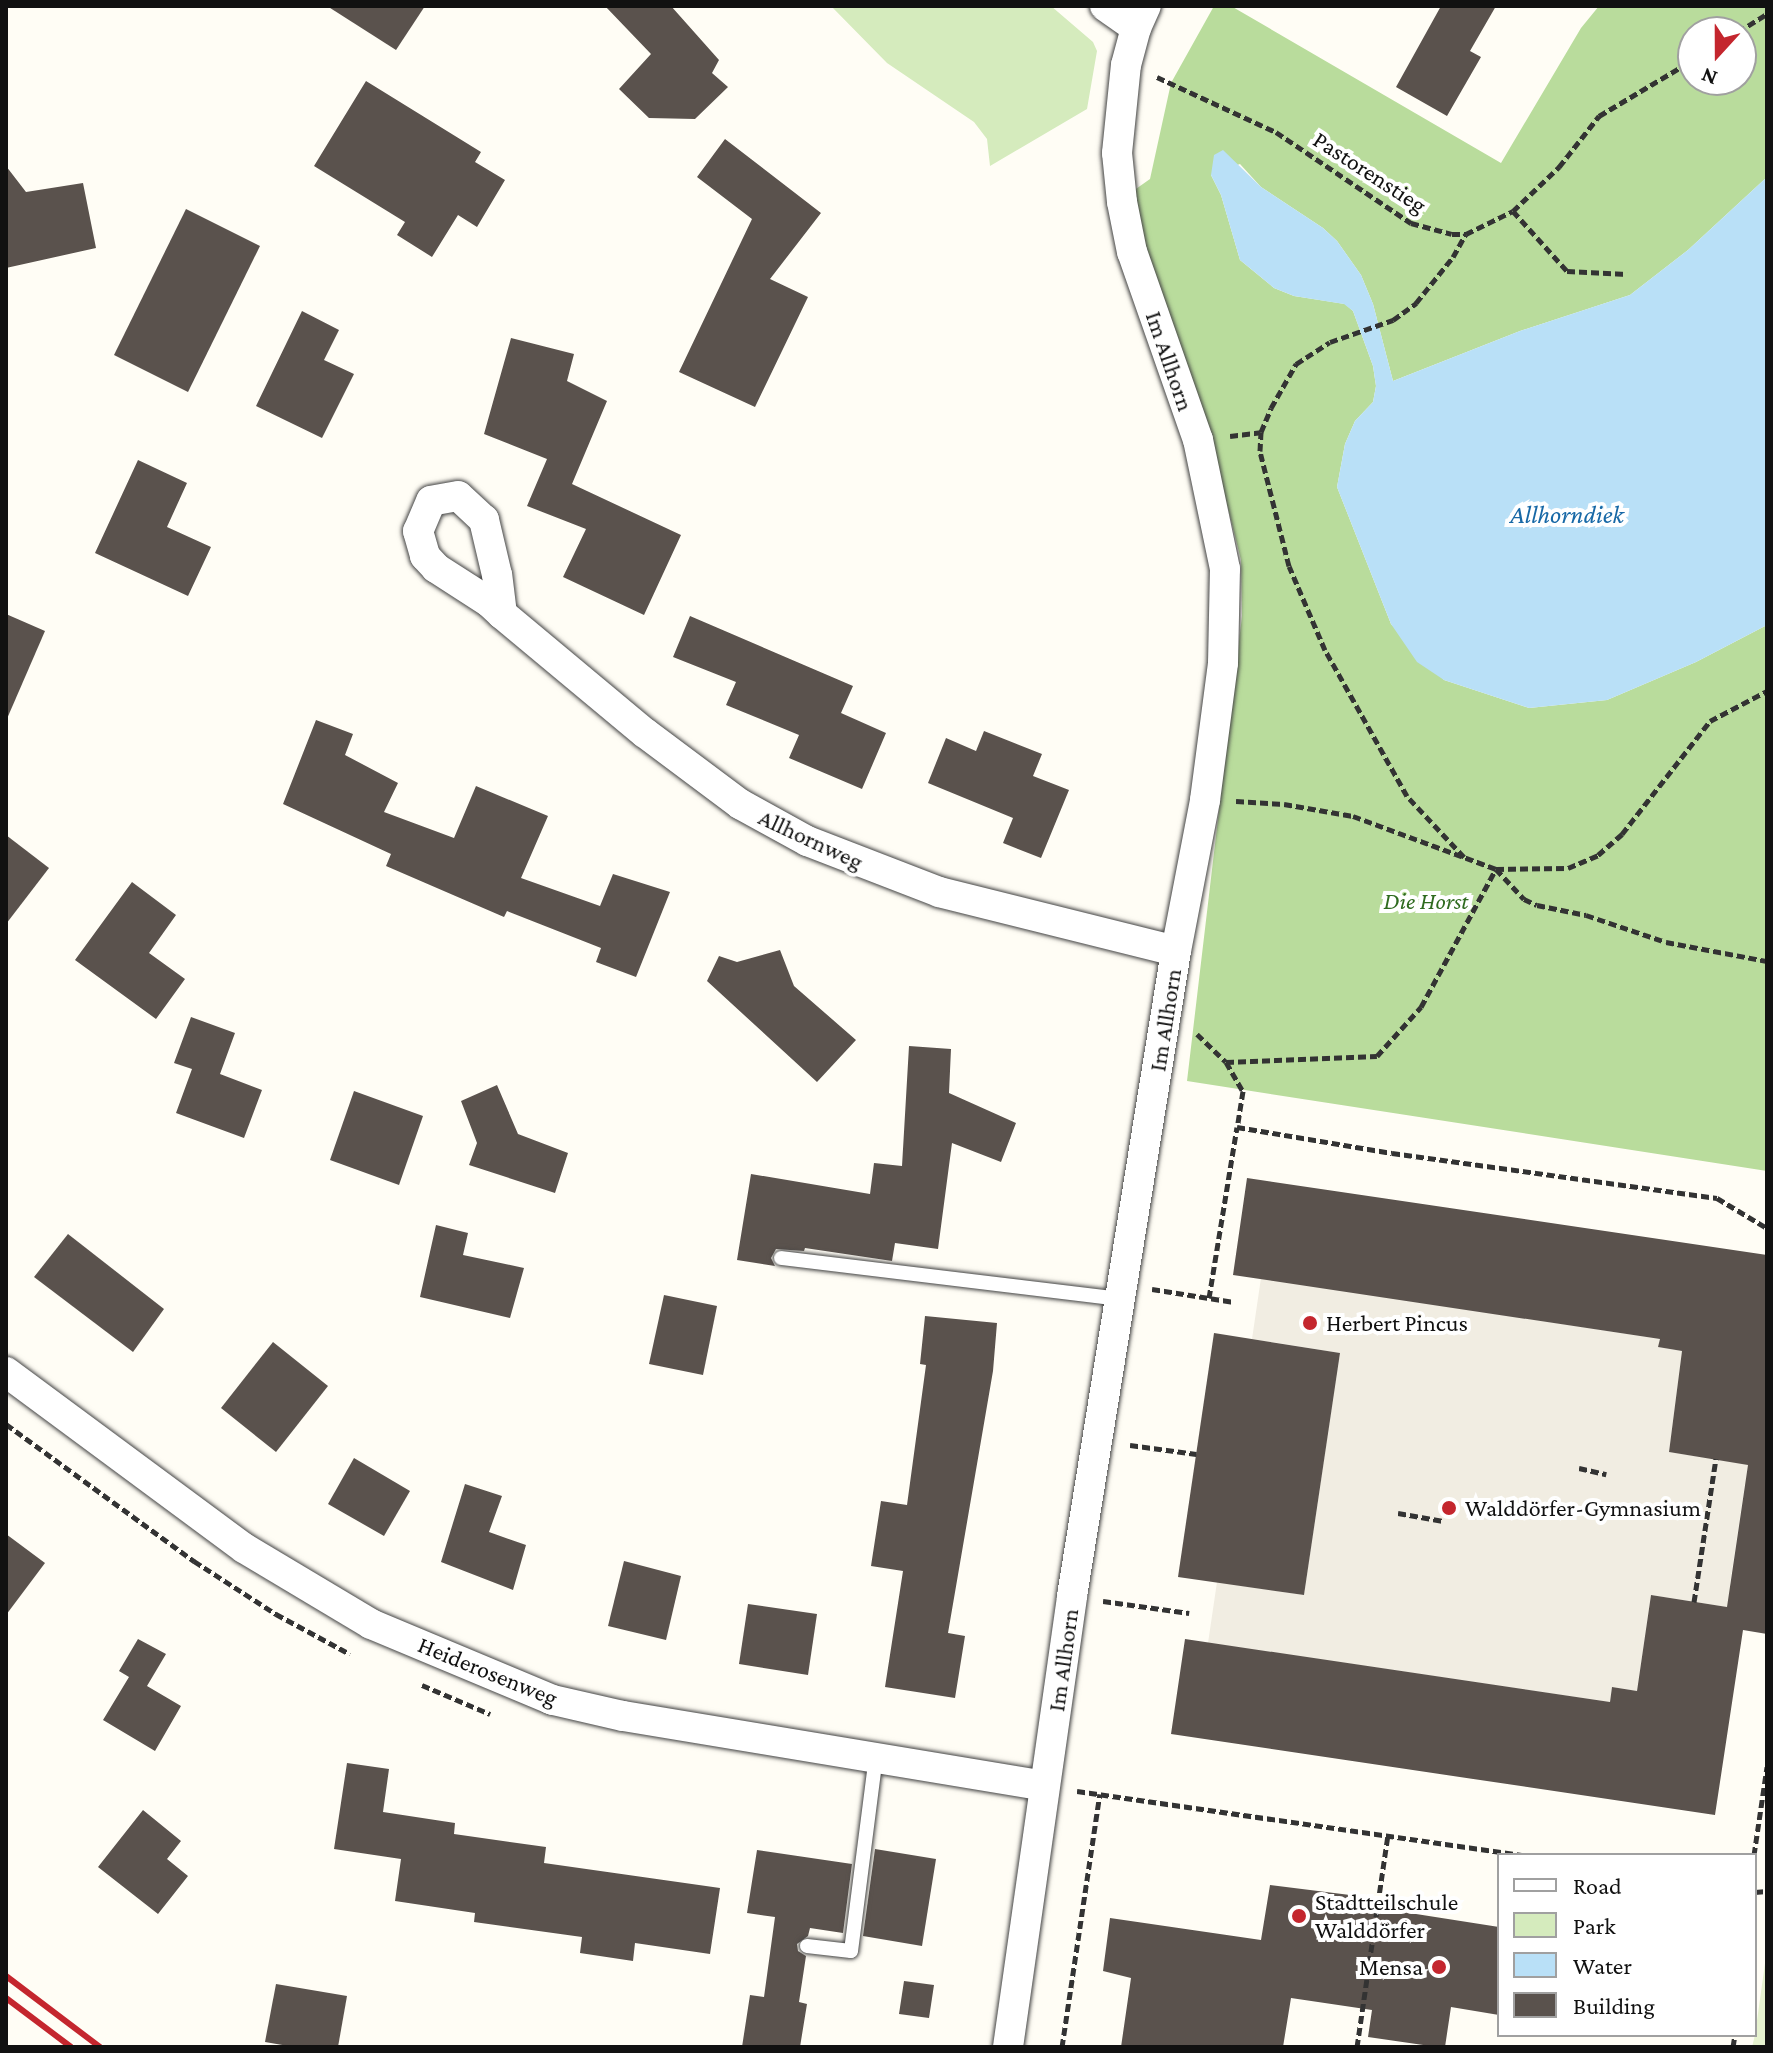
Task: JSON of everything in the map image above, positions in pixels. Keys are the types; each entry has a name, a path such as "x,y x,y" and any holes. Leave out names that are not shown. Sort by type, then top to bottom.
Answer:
{"street":[{"path":"1105,6 1141,17"},
{"name":"Im Allhorn","path":"1008,2047 1097,1440 1176,951 1205,800 1223,663 1225,569 1198,440 1132,252 1122,202 1117,153 1126,65 1141,17"},
{"name":"Allhornweg","path":"502,614 645,733 740,804 807,841 939,892 1176,951"},
{"name":"Heiderosenweg","path":"6,1372 244,1548 371,1624 553,1700 623,1716 1044,1786"}],"lane":[{"path":"781,1258 1120,1299"},
{"path":"807,1946 851,1951 876,1757"}],"path":[{"name":"Pastorenstieg","path":"1126,65 1202,95 1276,132 1411,223 1437,232 1466,234"},
{"path":"1464,857 1407,796 1325,650 1289,566 1268,492 1260,451 1261,432 1290,371 1306,355 1355,331 1393,320 1426,291 1466,234 1513,211 1559,167 1599,116 1677,70"},
{"path":"1513,211 1567,271 1627,274"},
{"path":"1205,800 1284,804 1353,816 1496,869 1568,868 1598,855 1622,834 1710,721 1767,691"},
{"path":"1496,869 1524,899 1537,905 1586,915 1666,942 1767,961"},
{"path":"1226,1062 1377,1056 1421,1007 1496,869"},
{"path":"1165,1020 1205,1037 1226,1062 1243,1091 1209,1298"},
{"path":"1237,1127 1392,1153 1717,1198 1767,1228"},
{"path":"1180,1294 1234,1302"},
{"path":"1097,1440 1196,1454"},
{"path":"1694,1602 1716,1459"},
{"path":"1579,1468 1606,1474"},
{"path":"1398,1513 1443,1521"},
{"path":"1130,1605 1189,1613"},
{"path":"1754,1853 1767,1767"},
{"path":"1044,1786 1510,1853"},
{"path":"1062,2047 1100,1794"},
{"path":"1357,2047 1388,1835"}],"green space":[{"path":"831,6 1051,6 1093,42 1097,51 1087,109 990,166 987,139 974,122 887,63"},
{"name":"Die Horst","path":"1214,6 1231,6 1501,163 1581,28 1599,6 1767,6 1767,177 1688,250 1630,295 1520,331 1393,381 1373,304 1361,275 1337,241 1323,228 1261,187 1240,164 1211,175 1221,195 1240,260 1274,288 1294,296 1345,304 1353,311 1373,366 1376,386 1373,402 1355,421 1345,444 1337,487 1391,624 1444,680 1529,708 1607,700 1696,662 1767,625 1767,1171 1187,1081 1242,616 1241,560 1209,433 1138,235 1133,191 1150,179 1171,83"},
{"path":"1767,1949 1767,2047 1752,2047 1757,2037"}],"shaded area":[{"path":"1261,1278 1660,1339 1659,1347 1682,1351 1669,1452 1766,1467 1745,1484 1730,1584 1746,1610 1651,1595 1637,1691 1612,1687 1610,1702 1208,1643 1217,1582 1304,1595 1340,1353 1252,1339"}],"water":[{"name":"Allhorndiek","path":"1223,150 1261,187 1323,228 1337,241 1361,275 1373,304 1393,381 1520,331 1630,295 1688,250 1767,177 1767,625 1696,662 1607,700 1529,708 1444,680 1417,662 1391,624 1337,487 1345,444 1355,421 1373,402 1376,386 1373,366 1353,311 1344,304 1294,296 1274,288 1240,260 1221,195 1211,175 1214,155"}],"building":[{"path":"327,6 425,6 396,50"},
{"path":"605,6 671,6 719,60 712,73 728,87 695,119 649,118 619,89 651,54"},
{"path":"1441,6 1496,6 1470,51 1481,57 1447,116 1396,87"},
{"path":"366,81 481,152 475,162 505,180 477,227 458,215 432,257 397,235 405,222 314,166"},
{"path":"725,139 821,213 770,279 808,297 755,407 679,372 752,219 697,177"},
{"path":"6,166 26,192 83,183 96,248 6,268"},
{"path":"186,209 260,246 188,392 114,355"},
{"path":"302,311 339,330 324,360 354,374 322,438 256,406"},
{"path":"511,338 574,354 567,381 607,401 572,484 681,535 644,615 563,577 586,529 527,506 547,459 484,434"},
{"path":"138,460 187,483 167,527 211,547 188,596 95,553"},
{"path":"6,614 45,631 6,721"},
{"path":"690,616 853,686 841,713 886,733 862,789 789,758 799,735 726,705 736,682 673,657"},
{"path":"316,720 353,734 345,755 398,783 384,812 454,838 476,786 548,816 521,878 600,906 613,874 670,892 636,977 596,962 601,948 507,911 504,917 386,866 391,854 283,804"},
{"path":"984,731 1042,754 1033,776 1069,790 1041,858 1003,843 1013,818 928,783 946,738 976,751"},
{"path":"6,835 49,868 6,924"},
{"path":"132,882 176,915 149,953 185,979 156,1019 75,960"},
{"path":"780,950 794,986 856,1040 817,1082 707,981 719,956 737,962"},
{"path":"191,1017 235,1033 220,1074 262,1090 244,1138 176,1113 192,1069 174,1063"},
{"path":"909,1046 951,1049 949,1093 1016,1123 1001,1162 952,1143 938,1249 895,1243 892,1261 805,1248 804,1251 776,1249 771,1258 775,1266 737,1260 751,1174 870,1194 874,1163 902,1166"},
{"path":"497,1085 518,1134 568,1153 555,1193 469,1165 477,1143 461,1101"},
{"path":"354,1091 423,1116 399,1185 330,1160"},
{"path":"1247,1178 1767,1255 1767,1634 1743,1630 1715,1815 1171,1734 1185,1639 1610,1702 1612,1687 1637,1691 1651,1595 1727,1607 1748,1465 1669,1452 1682,1351 1658,1347 1660,1339 1233,1275"},
{"path":"436,1225 468,1233 463,1255 524,1268 510,1318 420,1297"},
{"path":"68,1234 164,1309 133,1352 34,1277"},
{"path":"664,1295 717,1306 703,1375 649,1364"},
{"path":"925,1316 997,1323 993,1371 948,1633 965,1636 955,1698 885,1687 903,1571 871,1566 881,1501 907,1505 926,1365 920,1364"},
{"path":"1214,1333 1340,1353 1304,1595 1178,1577"},
{"path":"273,1342 328,1386 276,1452 221,1408"},
{"path":"354,1458 410,1491 384,1536 328,1504"},
{"path":"465,1484 502,1496 489,1532 526,1545 513,1590 441,1562"},
{"path":"6,1534 45,1563 6,1615"},
{"path":"624,1561 681,1576 666,1640 608,1626"},
{"path":"748,1604 817,1614 808,1675 739,1664"},
{"path":"138,1639 166,1654 147,1686 181,1706 155,1751 103,1720 129,1677 119,1671"},
{"path":"347,1763 389,1769 383,1812 455,1823 454,1834 546,1847 544,1863 720,1888 710,1954 635,1943 633,1961 580,1953 582,1937 474,1922 475,1913 395,1901 401,1859 334,1849"},
{"path":"143,1810 181,1841 167,1859 188,1876 158,1914 98,1867"},
{"path":"875,1849 936,1859 922,1946 863,1936"},
{"path":"757,1850 852,1864 843,1933 810,1928 808,1936 797,1944 798,1951 806,1956 799,2002 807,2004 800,2047 742,2047 750,1995 764,1997 775,1917 747,1913"},
{"path":"1270,1885 1366,1897 1365,1906 1497,1927 1497,2015 1451,2007 1445,2047 1437,2047 1368,2037 1372,2010 1291,1998 1283,2047 1121,2047 1131,1978 1103,1971 1110,1918 1261,1940"},
{"path":"904,1981 934,1985 929,2018 899,2014"},
{"path":"276,1984 347,1996 338,2047 294,2047 265,2042"}],"railway":[{"path":"6,1976 100,2047"},
{"path":"6,1998 71,2047"}],"place":[{"name":"Herbert Pincus","path":"1310,1323"},
{"name":"Walddörfer-Gymnasium","path":"1449,1508"},
{"name":"Stadtteilschule Walddörfer","path":"1299,1916"},
{"name":"Mensa","path":"1439,1967"}]}
